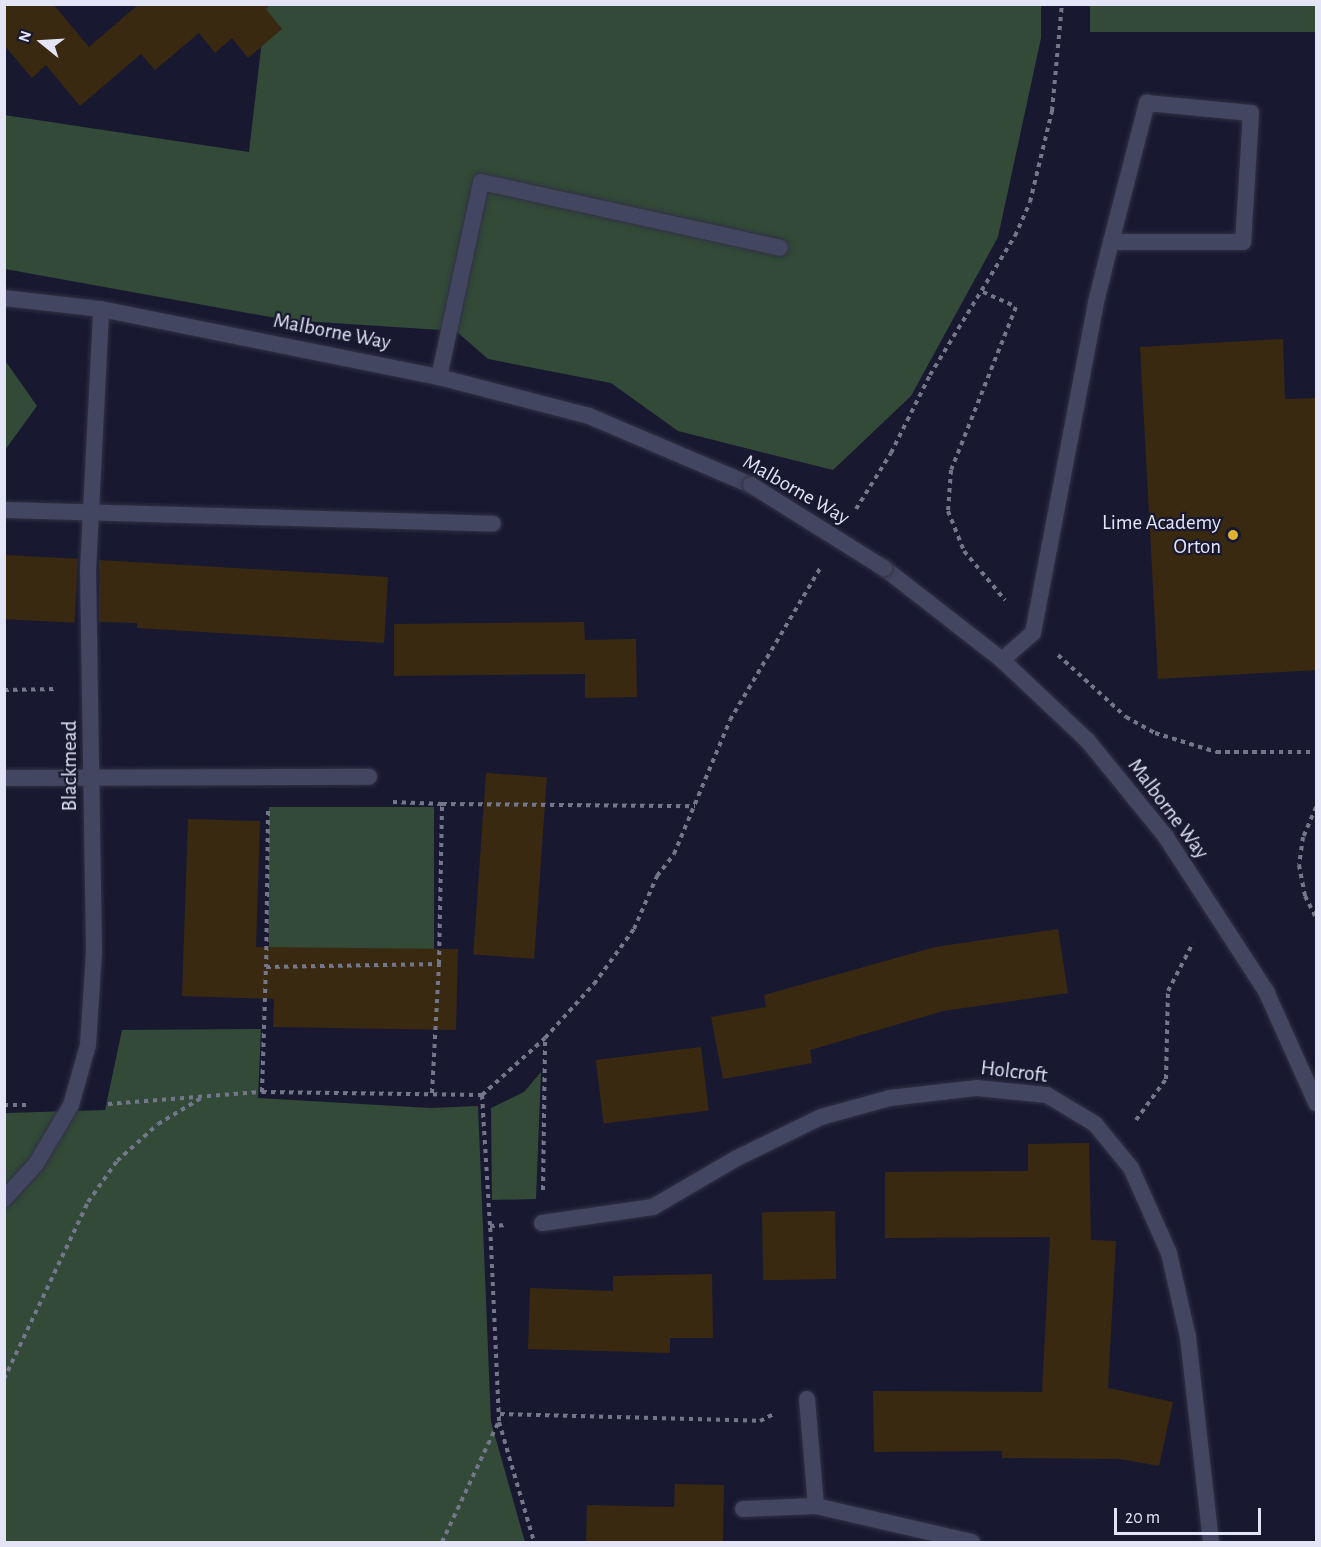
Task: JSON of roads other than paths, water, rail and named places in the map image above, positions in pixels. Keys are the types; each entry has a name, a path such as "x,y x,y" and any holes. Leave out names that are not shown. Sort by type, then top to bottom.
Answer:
{"street":[{"path":"1002,660 1033,633 1096,302 1111,242 1147,103 1251,113 1243,242 1111,242"},
{"path":"439,377 481,182 780,248"},
{"name":"Malborne Way","path":"4,298 101,309 439,377 589,416 751,485 884,568 1002,660 1087,740 1166,837 1266,991 1317,1103"},
{"name":"Blackmead","path":"4,1199 36,1164 71,1106 88,1046 94,951 89,511 101,309"},
{"path":"4,510 493,524"},
{"path":"4,778 369,777"},
{"name":"Holcroft","path":"542,1223 653,1207 820,1116 890,1098 977,1088 1047,1095 1095,1124 1131,1168 1169,1253 1188,1337 1210,1542"},
{"path":"807,1400 816,1506"},
{"path":"743,1509 816,1506 972,1542"}],"place":[{"name":"Lime Academy Orton","path":"1233,535"}]}
